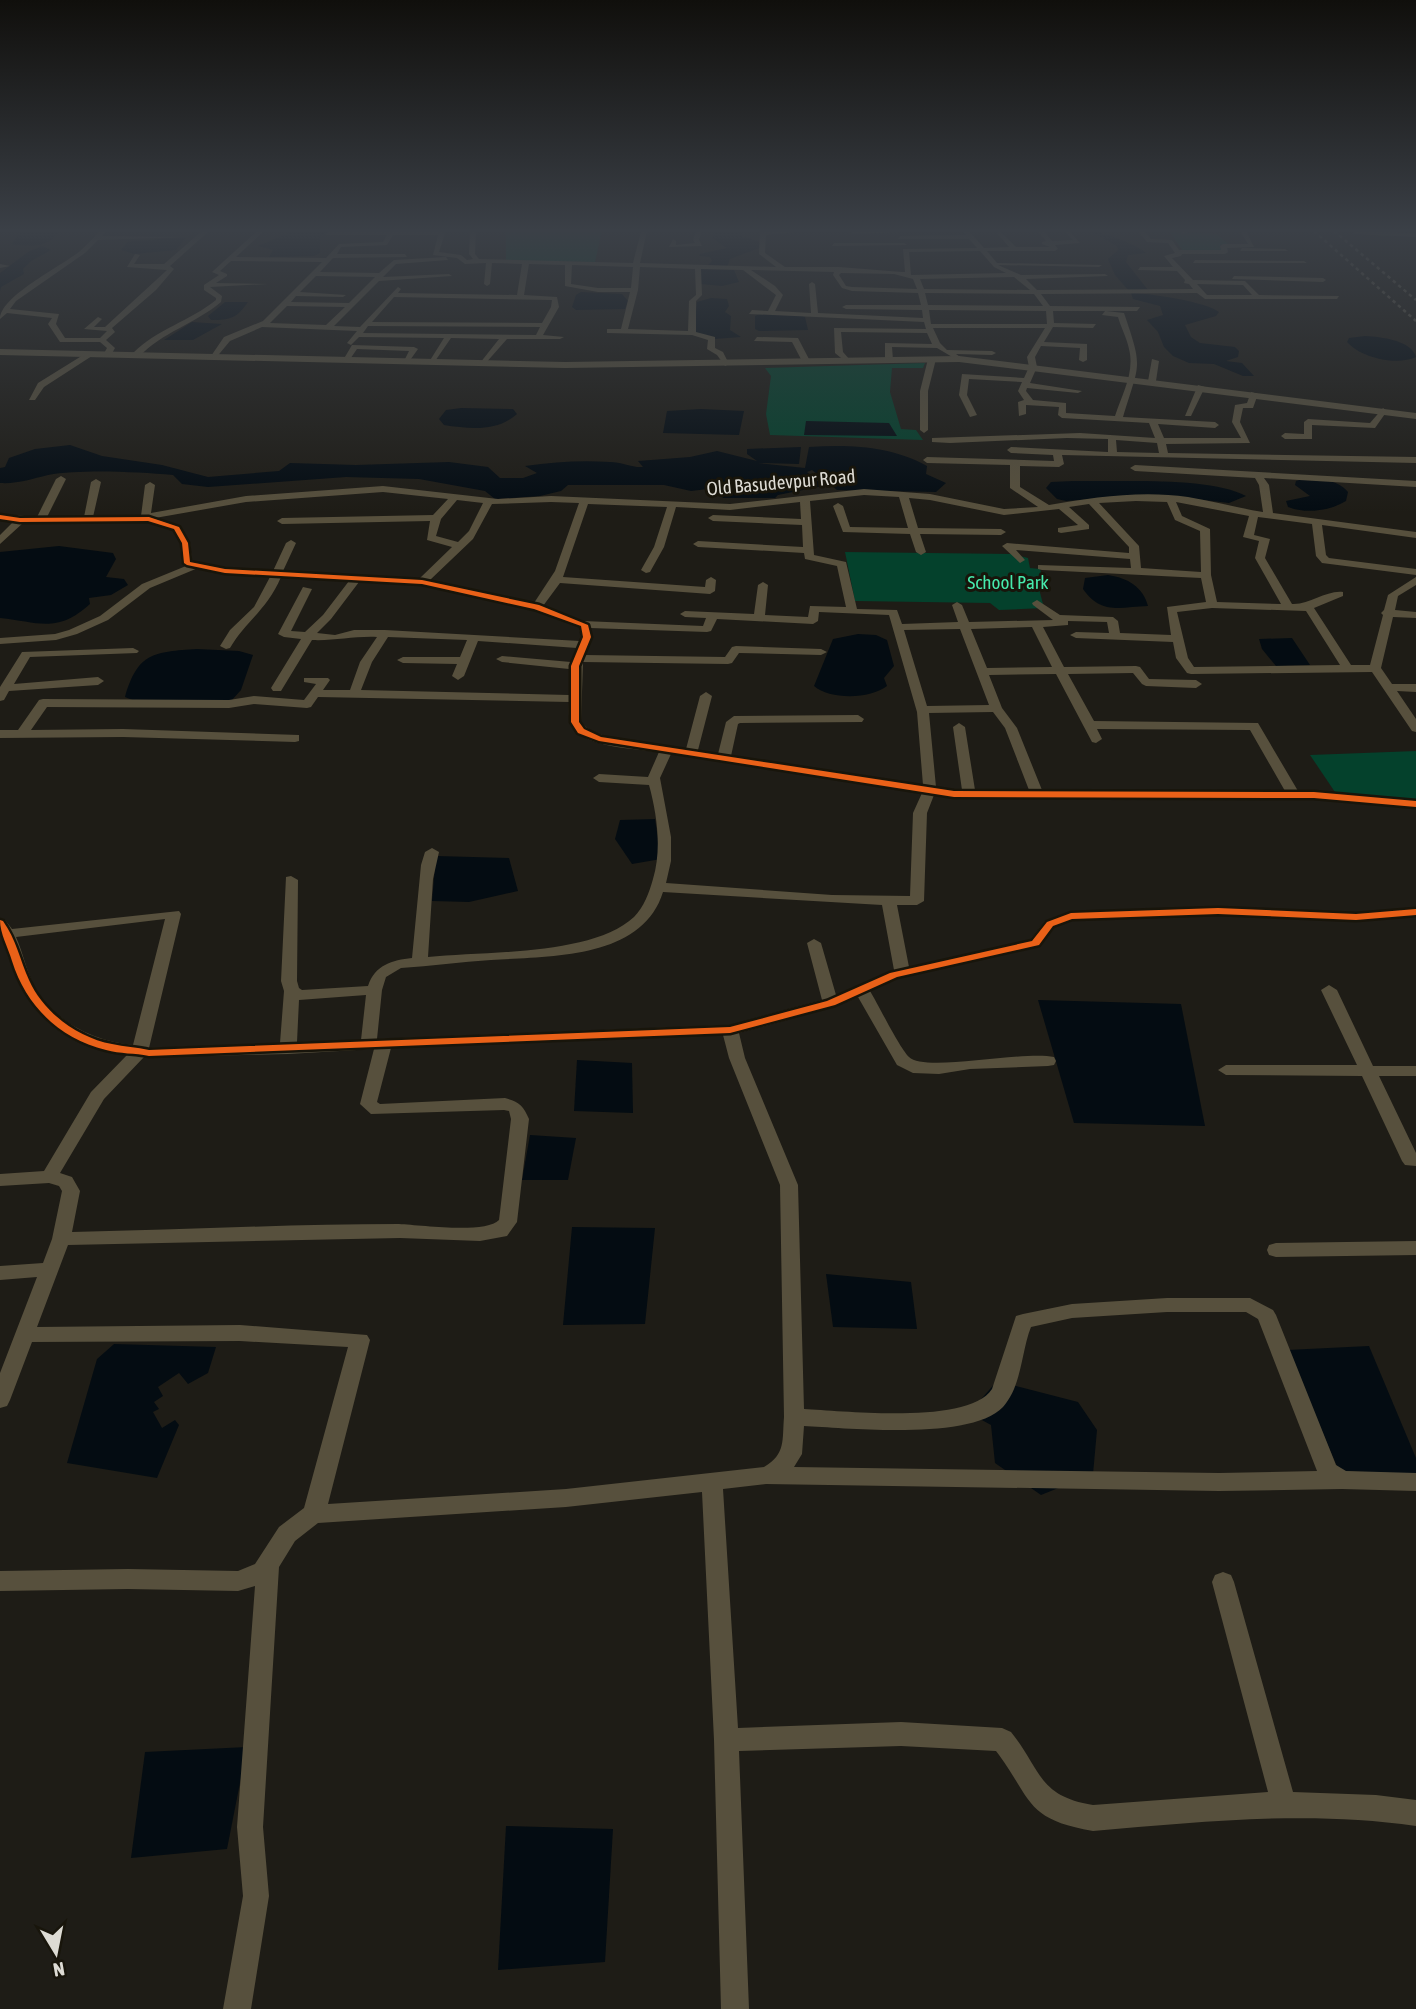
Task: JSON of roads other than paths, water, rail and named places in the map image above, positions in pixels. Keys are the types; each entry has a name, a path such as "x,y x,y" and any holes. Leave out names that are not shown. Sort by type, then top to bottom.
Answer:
{"street":[{"path":"53,325 63,340 102,340 111,332 108,328"},
{"path":"92,325 88,329 108,328 111,325"},
{"path":"136,355 167,331 181,325"},
{"path":"212,357 227,339 261,325 362,329 546,325"},
{"path":"351,343 365,325"},
{"path":"538,337 546,325"},
{"path":"624,331 626,325"},
{"path":"692,325 692,332"},
{"path":"916,325 928,326"},
{"path":"1118,419 1124,398 1135,379 1135,352 1123,325"},
{"path":"928,326 940,349 959,359"},
{"path":"846,360 839,354 837,330 928,326 1093,326"},
{"path":"1031,403 1022,391 1024,382 1032,367 1031,358 1050,326"},
{"path":"362,329 408,336 560,337"},
{"path":"610,331 692,332 712,339 711,349 720,354 725,364"},
{"path":"388,348 408,336"},
{"path":"433,362 448,337"},
{"path":"484,363 505,337"},
{"path":"757,339 796,340 806,361"},
{"path":"102,340 111,348 107,355"},
{"path":"1039,344 1084,346 1083,360"},
{"path":"780,345 783,362"},
{"path":"889,360 888,345 992,353"},
{"path":"345,360 355,347 414,349 410,358"},
{"path":"0,352 345,360 410,358 433,362 484,363 725,364 959,359 1201,387 1416,416"},
{"path":"32,398 41,385 91,354"},
{"path":"924,430 924,391 932,359"},
{"path":"1152,381 1155,361"},
{"path":"973,415 963,396 962,384 965,376 1078,391"},
{"path":"1188,414 1201,387"},
{"path":"935,440 987,441 1004,437 1080,436 1161,441 1247,441 1236,422 1239,405 1250,406 1254,394"},
{"path":"1022,414 1022,402 1063,405 1062,415 1087,418 1215,425"},
{"path":"1285,436 1309,437 1308,422 1372,426 1383,411"},
{"path":"1080,436 1087,418"},
{"path":"1152,421 1164,456"},
{"path":"1018,427 1023,438"},
{"path":"1112,438 1113,455"},
{"path":"1011,450 1113,455 1416,460"},
{"path":"927,460 1059,464 1057,453"},
{"path":"1195,456 1200,470"},
{"path":"1015,462 1016,488 1047,508"},
{"path":"1135,468 1416,484"},
{"path":"1258,475 1264,485 1268,515"},
{"path":"41,519 61,479"},
{"path":"88,519 96,482"},
{"path":"147,517 150,485"},
{"name":"Old Basudevpur Road","path":"147,517 246,499 361,490 407,490 489,501 584,500 730,507 805,501 825,494 903,495 930,497 1004,512 1092,501 1170,499 1416,535"},
{"path":"903,495 921,552"},
{"path":"455,497 436,518 431,538 459,546"},
{"path":"1170,499 1178,518 1205,529 1206,575 1212,605"},
{"path":"536,607 546,598 555,580 584,500"},
{"path":"422,582 475,533 479,516 489,501"},
{"path":"805,501 809,557 842,564 852,611"},
{"path":"1092,501 1134,546 1136,571"},
{"path":"646,570 659,547 672,505"},
{"path":"1060,530 1086,527 1061,505"},
{"path":"838,506 846,530 1001,532"},
{"path":"1254,513 1248,537 1265,539 1260,558 1288,606"},
{"path":"0,517 20,520 147,517 177,528 185,543 187,563 195,566 225,572 422,582 536,607 582,624 706,629 713,616"},
{"path":"282,521 436,518"},
{"path":"713,518 806,523"},
{"path":"0,541 20,520"},
{"path":"1317,521 1321,556 1326,561 1416,572"},
{"path":"226,646 232,631 260,607 279,573 282,558 291,543"},
{"path":"698,544 808,550"},
{"path":"1020,561 1007,546 1135,556"},
{"path":"0,641 56,637 73,632 104,618 146,586 195,566"},
{"path":"1042,567 1206,575"},
{"path":"276,688 309,635 327,617 357,577"},
{"path":"555,580 710,591 711,580"},
{"path":"1416,580 1410,589 1392,595 1375,668 1416,728"},
{"path":"759,618 763,585"},
{"path":"307,589 284,634 335,638 346,633 385,633 583,645"},
{"path":"678,627 694,590"},
{"path":"1306,607 1339,594"},
{"path":"897,628 1064,623 1061,618 1037,603"},
{"path":"1202,698 1191,671 1182,658 1171,609 1212,605 1306,607 1311,609 1348,667"},
{"path":"957,606 996,708 1011,728 1037,793"},
{"path":"660,887 917,901 920,813 930,790 922,710 892,607 852,611 814,608 813,621 685,614"},
{"path":"1386,614 1416,615"},
{"path":"1061,618 1109,619 1113,621 1115,637"},
{"path":"582,624 587,637 577,662 575,722 581,731 599,739 969,794 1294,795 1416,804"},
{"path":"1037,624 1058,670 1096,739"},
{"path":"354,694 366,662 385,633"},
{"path":"1076,635 1177,639"},
{"path":"458,676 474,637"},
{"path":"502,659 577,662 728,661 736,649 821,652"},
{"path":"3,693 26,654 133,650"},
{"path":"403,660 464,662"},
{"path":"1191,671 1375,668"},
{"path":"983,673 1136,669 1146,682 1196,684"},
{"path":"22,734 43,703 229,704 254,700 307,704 324,680 309,680"},
{"path":"3,693 98,681"},
{"path":"1386,687 1416,688"},
{"path":"317,693 575,699"},
{"path":"691,752 706,696"},
{"path":"922,710 996,708"},
{"path":"724,757 732,722 738,719 858,719"},
{"path":"1090,725 1254,726 1294,795"},
{"path":"959,727 969,794"},
{"path":"0,734 295,738"},
{"path":"61,1239 400,1231 481,1234 500,1231 508,1222 520,1119 516,1108 505,1104 377,1110 368,1104 376,1045 374,990 379,975 386,968 397,964 555,953 585,947 633,927 647,914 660,887 665,856 660,796 655,781 667,748"},
{"path":"599,778 655,781"},
{"path":"1399,803 1416,818"},
{"path":"419,962 426,940 426,879 432,852"},
{"path":"288,1049 292,991 289,981 291,880"},
{"path":"889,901 902,973"},
{"path":"48,1177 97,1096 140,1051 174,914 4,929 26,987 43,1011 70,1031 106,1047 140,1051 161,1053 730,1030 831,1003 902,973 1035,943 1050,924 1071,916 1218,911 1356,917 1416,912"},
{"path":"814,943 831,1003"},
{"path":"861,989 903,1061 910,1066 939,1069 970,1064 1048,1061"},
{"path":"292,991 310,995 374,990"},
{"path":"1329,990 1411,1161"},
{"path":"730,1030 789,1185 796,1371 794,1417 790,1454 784,1466 768,1475"},
{"path":"1226,1070 1416,1070"},
{"path":"0,1180 48,1177 66,1181 71,1191 61,1239 0,1400"},
{"path":"1276,1250 1416,1248"},
{"path":"0,1273 50,1269"},
{"path":"794,1417 960,1419 987,1409 996,1400 1011,1366 1023,1321 1072,1311 1167,1305 1250,1305 1266,1315 1328,1471 1343,1480"},
{"path":"24,1335 240,1333 360,1340 314,1514"},
{"path":"237,2009 256,1896 250,1827 268,1568 284,1538 298,1523 314,1514 566,1498 768,1475 1205,1482 1416,1482"},
{"path":"712,1483 726,1740 735,2009"},
{"path":"0,1581 128,1578 238,1581 255,1578 268,1568"},
{"path":"1223,1582 1284,1806"},
{"path":"726,1740 901,1734 1002,1740 1013,1753 1027,1782 1048,1806 1066,1815 1093,1818 1284,1806 1367,1804 1416,1813"}],"park label":[{"name":"School Park","path":"1008,582"}]}
